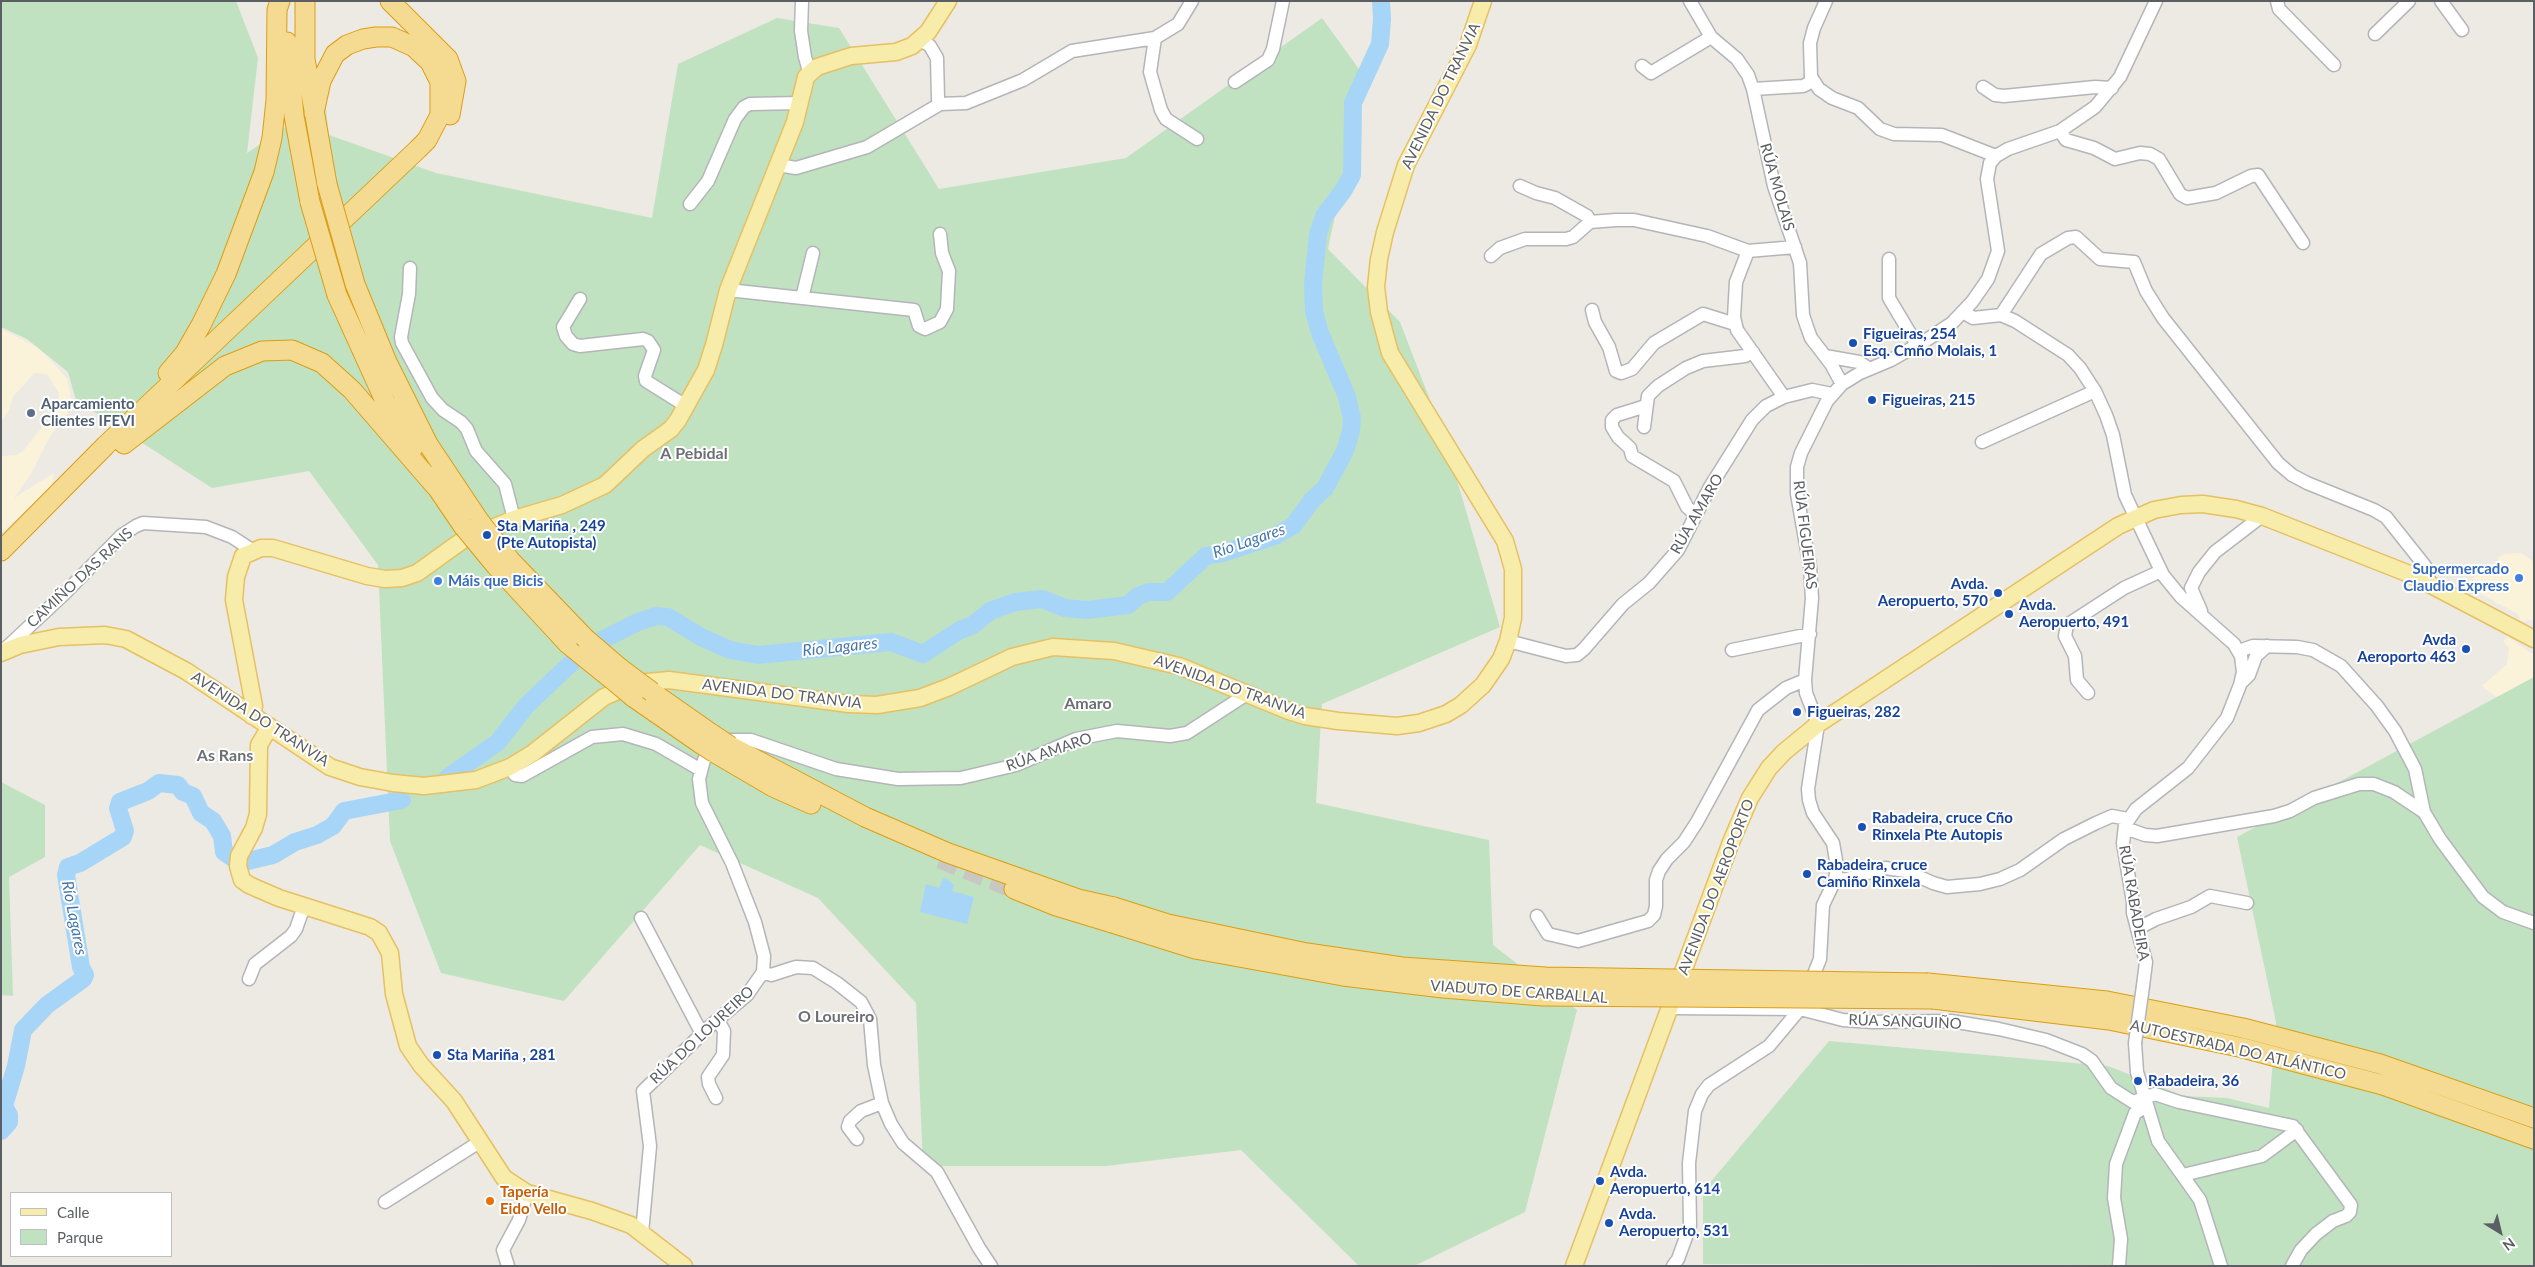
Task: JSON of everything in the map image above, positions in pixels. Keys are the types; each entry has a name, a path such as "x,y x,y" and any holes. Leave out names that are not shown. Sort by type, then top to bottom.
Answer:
{"highway":[{"path":"106,445 133,411 185,353 206,317 247,220 264,172 272,138 276,100 277,10 280,1"},
{"path":"284,1 294,116 310,202 337,295 384,401 436,486"},
{"path":"305,1 305,59 314,113 327,184 355,284 387,362 428,444 496,566 568,643 633,697 711,751 773,787 879,833"},
{"path":"141,430 225,345 416,167 448,127 456,81 448,59 390,1"},
{"path":"1,551 50,504 106,445 427,140 440,115 440,82 430,62 414,47 392,38 376,36 363,39 347,45 335,54 321,82 314,113"},
{"path":"50,504 141,430 225,366 262,352 292,350 322,363 352,390 436,486 586,639 652,692 711,751 948,853 1078,899 1113,915"},
{"path":"1014,890 1056,906 1113,915"},
{"name":"VIADUTO DE CARBALLAL","path":"1113,915 1168,924 1307,953 1402,967 1545,977 1930,991"},
{"name":"AUTOESTRADA DO ATLÁNTICO","path":"1930,991 2107,1002 2243,1028 2380,1064 2534,1118"},
{"name":"AUTOESTRADA DO ATLÁNTICO","path":"1930,991 2109,1020 2239,1047 2383,1085 2534,1140"}],"main road":[{"path":"252,716 254,706 234,600 239,564 243,556 252,550 273,548 367,576 385,579 402,578 417,573 463,540 514,519 562,505 605,485 644,449 671,429 706,370 728,290 748,234 778,165 800,104 806,77 810,71 852,56 896,52 912,46 921,40 948,1"},
{"name":"AVENIDA DO TRANVIA","path":"1,653 20,645 60,637 105,635 126,639 179,666 330,767 360,777 393,784 424,786 460,784 491,776 510,767 533,753 604,697 637,683 669,680 849,704 877,705 920,698 950,687 1012,657 1053,648 1074,647 1122,653 1179,666 1305,716 1397,726 1418,723 1446,714 1474,694 1491,676 1508,641 1513,618 1513,569 1505,541 1390,352 1379,312 1376,287 1385,232 1406,165 1468,45 1483,1"},
{"name":"AVENIDA DO AEROPORTO","path":"1574,1266 1750,798 1784,752 1818,724 2134,517 2154,510 2181,505 2203,504 2236,509 2262,516 2430,583 2534,639"},
{"path":"269,728 259,745 258,814 254,828 239,856 239,873 249,885 304,906 370,927 385,941 390,953 394,994 408,1046 421,1066 454,1101 504,1178 527,1193 592,1211 631,1225 684,1266"}],"street":[{"path":"802,1 801,31 805,57 810,71"},
{"path":"778,165 796,168 867,146 940,104 966,103 1023,80 1072,51 1154,38 1178,24 1192,1"},
{"path":"1235,82 1268,60 1273,49 1283,1"},
{"name":"RÚA MOLAIS","path":"1690,1 1711,37 1737,59 1748,75 1753,89 1774,186 1800,263 1803,315 1811,338 1825,356 1842,384"},
{"path":"1826,1 1814,28 1810,43 1811,77 1819,89 1832,98 1858,108 1880,129 1894,134 1942,135 1996,156 2008,149 2060,131 2086,114 2112,88 2156,1"},
{"path":"2277,1 2279,9 2334,64"},
{"path":"2375,34 2409,1"},
{"path":"2441,1 2462,30"},
{"path":"1642,66 1651,73 1711,37"},
{"path":"1154,38 1150,72 1161,110 1166,119 1197,139"},
{"path":"921,40 930,46 937,58 938,99 940,104"},
{"path":"1753,89 1802,86 1813,81"},
{"path":"1983,86 1995,95 2004,96 2095,87 2112,88"},
{"path":"690,204 708,181 735,119 744,107 750,104 800,104"},
{"path":"2060,131 2066,140 2094,148 2114,159 2140,153 2150,154 2159,159 2180,194 2187,198 2216,193 2251,176 2258,176 2303,243"},
{"name":"RÚA FIGUEIRAS","path":"1673,1266 1678,1259 1690,1226 1689,1162 1695,1111 1702,1094 1709,1085 1769,1046 1800,1009 1820,959 1823,905 1835,880 1837,866 1833,843 1809,800 1808,789 1818,724 1806,693 1805,680 1812,598 1810,567 1797,494 1797,468 1802,453 1832,394 1842,384 1891,360 1952,322 1963,312 1988,279 1998,251 1987,179 1990,164 1996,156"},
{"path":"1520,186 1555,198 1586,216 1590,222"},
{"path":"1491,256 1500,248 1525,238 1573,237 1590,222 1634,220 1707,236 1748,251 1795,247"},
{"path":"728,290 914,310 919,326 925,329 940,322 947,309 949,271 942,253 940,234"},
{"path":"2001,314 2041,254 2068,238 2076,237 2100,259 2134,262 2146,291 2163,318 2278,463 2292,475 2307,484 2374,510 2386,517 2425,566 2430,583"},
{"path":"1748,251 1736,282 1735,324 1737,330 1784,397"},
{"path":"802,298 813,253"},
{"path":"1889,259 1889,298 1917,345"},
{"path":"410,268 409,294 401,337 402,343 432,398 443,410 457,418 467,429 476,451 505,484 514,519"},
{"path":"580,299 563,327 566,336 574,344 580,346 643,339 648,341 654,350 645,376 646,381 686,406"},
{"path":"1592,310 1595,322 1609,347 1616,371 1621,374 1632,369 1654,343 1703,314 1735,324"},
{"path":"1963,312 1973,318 2001,314 2015,321 2068,356 2080,368 2095,391 2113,435 2125,495 2161,572 2177,593 2224,635 2238,651 2242,664 2240,685 2227,718 2197,757 2180,775 2148,799 2126,823"},
{"path":"1644,427 1648,396 1658,386 1686,368 1703,361 1745,356 1753,352"},
{"path":"1825,356 1858,362 1870,369"},
{"name":"RÚA AMARO","path":"1508,641 1566,656 1577,655 1623,604 1649,583 1667,564 1682,543 1696,515 1752,420 1766,406 1784,397 1812,390 1832,394"},
{"path":"1982,442 2095,391"},
{"path":"1646,406 1617,415 1612,420 1612,427 1618,437 1630,448 1632,456 1674,481 1687,507 1696,515"},
{"path":"2203,616 2191,588 2198,572 2215,552 2262,516"},
{"name":"CAMIÑO DAS RANS","path":"1,653 64,594 122,535 143,523 206,527 232,537 252,550"},
{"path":"2088,693 2077,680 2075,656 2065,636 2067,625 2124,588 2161,572"},
{"path":"1732,650 1810,634"},
{"path":"2238,651 2253,646 2313,650 2341,666 2354,678 2395,731 2415,768 2424,812 2440,839 2483,897 2503,912 2534,923"},
{"path":"2240,685 2249,675 2258,652 2267,646"},
{"path":"1537,916 1548,934 1578,941 1648,921 1654,915 1656,906 1656,880 1659,871 1667,859 1684,842 1697,822 1758,710 1786,688 1805,680"},
{"name":"RÚA AMARO","path":"711,751 718,744 740,739 751,740 836,769 898,779 961,778 1016,765 1076,739 1117,731 1170,736 1187,733 1247,694"},
{"path":"510,767 515,775 522,776 577,743 592,737 623,734 656,744 711,751"},
{"name":"RÚA DO LOUREIRO","path":"642,1233 650,1146 643,1091 702,1034 747,995 755,986 762,972 764,956 755,922 732,863 702,803 699,788 711,751"},
{"path":"1835,880 1847,880 1885,868 1906,871 1947,887 1980,884 2000,879 2020,870 2064,839 2112,816 2145,836 2157,836 2274,816 2290,811 2314,798 2358,784 2374,784 2394,792 2424,812"},
{"name":"RÚA RABADEIRA","path":"2126,823 2123,843 2137,929 2146,962 2135,1043 2135,1063 2158,1141 2183,1175 2203,1207 2220,1266"},
{"path":"2137,929 2156,919 2191,907 2210,896 2247,903"},
{"path":"249,979 255,964 291,936 296,929 304,906"},
{"path":"641,918 702,1034"},
{"path":"762,972 771,975 796,967 813,968 837,982 861,1002 870,1019 874,1065 882,1103 891,1124 903,1143 937,1172 991,1266"},
{"name":"RÚA SANGUIÑO","path":"1670,1008 1800,1009 1843,1020 1873,1022 1951,1021 2046,1040 2082,1054 2092,1061 2112,1088 2121,1096 2133,1102 2146,1102 2155,1094 2179,1102 2293,1126 2296,1130"},
{"path":"716,1098 709,1084 708,1077 723,1055 724,1031 718,1020"},
{"path":"2119,1266 2121,1239 2114,1198 2116,1164 2135,1113 2146,1102"},
{"path":"856,1139 848,1127 850,1121 861,1112 882,1103"},
{"path":"2183,1175 2262,1156 2296,1130 2351,1205 2350,1212 2346,1216 2333,1221 2316,1234 2301,1250 2292,1266"},
{"path":"385,1202 481,1141"},
{"path":"508,1266 503,1250 519,1220 527,1193"}],"shaded area":[{"path":"1,329 37,347 54,364 67,379 73,406 49,438 30,476 14,498 54,473 51,487 1,533 1,456 16,455 23,451 58,406 59,393 47,374 34,373 13,397 9,410 1,423"},
{"path":"2521,553 2534,562 2533,620 2521,621 2518,614 2473,590 2470,591 2465,583 2499,561 2498,558 2504,554"},
{"path":"2508,637 2534,655 2534,698 2514,711 2482,686 2507,664 2509,648 2503,641"}],"green space":[{"path":"1,1 236,1 258,58 247,153 325,101 329,135 436,173 652,218 678,64 777,18 839,28 939,189 1126,158 1322,18 1364,76 1328,249 1400,322 1445,439 1500,627 1322,704 1316,803 1489,840 1493,945 1577,1010 1525,1212 1414,1266 1359,1266 1241,1150 1106,1166 923,1166 916,1003 818,898 700,845 564,1001 441,973 390,841 378,565 309,471 212,488 76,400 68,372 27,339 1,327"},
{"path":"2534,677 2534,1266 1703,1264 1703,1191 1829,1041 2108,1066 2184,1096 2227,1098 2269,1108 2276,1022 2237,837"},
{"path":"1,782 45,805 45,857 9,877 13,996 1,995"}],"water":[{"path":"943,878 954,885 952,891 974,897 967,924 920,912 926,884 939,888"}],"waterway":[{"name":"Río Lagares","path":"447,778 498,742 526,706 588,647 638,622 656,616 668,617 701,637 730,650 758,655 891,642 923,654 960,630 973,625 990,611 1015,602 1042,599 1065,608 1087,610 1128,605 1138,596 1148,592 1167,592 1206,556 1223,553 1275,536 1293,526 1312,500 1325,488 1345,451 1351,431 1352,418 1347,397 1320,333 1314,311 1313,284 1318,234 1324,216 1343,191 1352,175 1353,103 1380,44 1381,1"},
{"name":"Río Lagares","path":"1,1131 9,1122 9,1115 4,1106 16,1066 23,1030 47,1005 83,979 85,975 81,967 66,875 68,867 80,863 123,837 125,831 118,808 120,802 148,791 159,783 178,785 183,792 193,796 201,813 213,821 222,836 224,852 231,857"},
{"name":"Río Lagares","path":"248,861 273,855 295,842 317,835 333,826 344,811 402,800"}],"tunnel":[{"path":"940,859 1014,889"}],"place":[{"name":"Figueiras, 254 Esq. Cmño Molais, 1","path":"1853,343"},
{"name":"Figueiras, 215","path":"1872,400"},
{"name":"Aparcamiento Clientes IFEVI","path":"31,413"},
{"name":"Sta Mariña , 249 (Pte Autopista)","path":"487,535"},
{"name":"Supermercado Claudio Express","path":"2519,578"},
{"name":"Máis que Bicis","path":"438,581"},
{"name":"Avda. Aeropuerto, 570","path":"1998,593"},
{"name":"Avda. Aeropuerto, 491","path":"2009,614"},
{"name":"Avda Aeroporto 463","path":"2466,649"},
{"name":"Figueiras, 282","path":"1797,712"},
{"name":"Rabadeira, cruce Cño Rinxela Pte Autopis","path":"1862,827"},
{"name":"Rabadeira, cruce Camiño Rinxela","path":"1807,874"},
{"name":"Sta Mariña , 281","path":"437,1055"},
{"name":"Rabadeira, 36","path":"2138,1081"},
{"name":"Avda. Aeropuerto, 614","path":"1600,1181"},
{"name":"Tapería Eido Vello","path":"490,1201"},
{"name":"Avda. Aeropuerto, 531","path":"1609,1223"}],"district":[{"name":"A Pebidal","path":"694,454"},
{"name":"Amaro","path":"1088,704"},
{"name":"As Rans","path":"225,756"},
{"name":"O Loureiro","path":"836,1017"}]}
